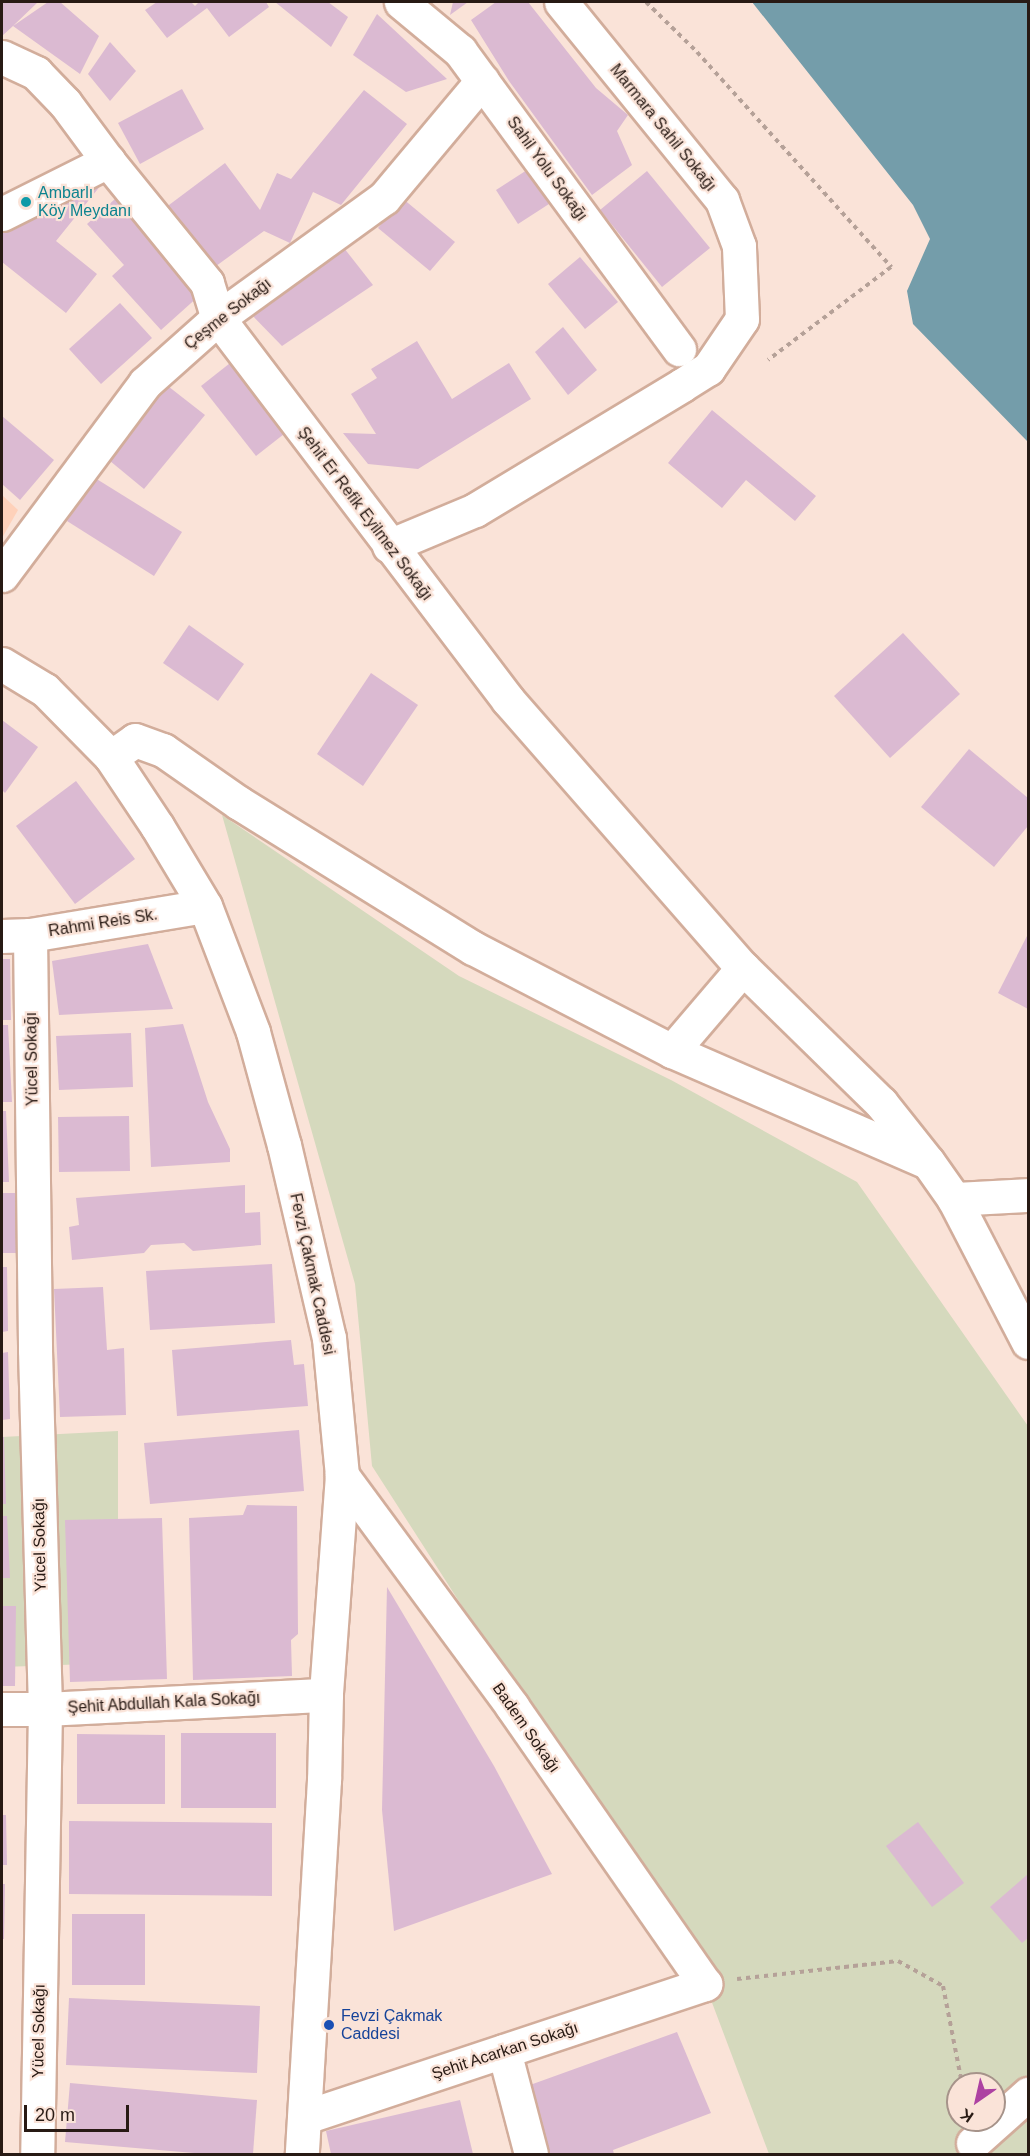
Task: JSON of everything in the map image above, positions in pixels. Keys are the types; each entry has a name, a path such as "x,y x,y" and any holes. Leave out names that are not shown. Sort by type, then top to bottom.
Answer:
{"street":[{"name":"Sahil Yolu Sokağı","path":"401,2 460,51 679,349"},
{"name":"Marmara Sahil Sokağı","path":"389,546 475,510 682,386 708,369 742,318 739,246 722,200 561,2"},
{"name":"Şehit Er Refik Eyilmez Sokağı","path":"2,57 36,74 65,103 108,161 207,283 218,318 508,700 743,968 881,1103 954,1199 1029,1342"},
{"name":"Çeşme Sokağı","path":"2,575 145,383 218,318 384,198 482,81"},
{"path":"2,214 108,161"},
{"name":"Fevzi Çakmak Caddesi","path":"2,664 45,690 111,757 157,826 205,906 253,1032 284,1145 329,1338 342,1475 326,1695 324,1780 302,2154"},
{"path":"111,757 135,740 163,750 239,803 473,948 672,1051 928,1162"},
{"name":"Rahmi Reis Sk.","path":"16,935 205,906"},
{"name":"Yücel Sokağı","path":"16,935 35,1350 45,1709 37,2154"},
{"path":"672,1051 743,968"},
{"path":"954,1199 1029,1195"},
{"name":"Badem Sokağı","path":"342,1475 512,1706 705,1984"},
{"name":"Şehit Abdullah Kala Sokağı","path":"2,1709 45,1709 326,1695"},
{"name":"Şehit Acarkan Sokağı","path":"305,2117 705,1984"},
{"path":"504,2051 531,2154"},
{"path":"973,2143 1029,2094"}],"path":[{"path":"646,2 697,52 891,267 768,360"},
{"path":"705,1984 898,1960 943,1986 960,2072"}],"shaded area":[{"path":"2,495 18,510 2,538"}],"green space":[{"path":"222,815 459,976 671,1080 857,1182 1028,1426 1028,2154 769,2154 705,1984 372,1466 355,1284"},
{"path":"118,1431 118,1663 2,1667 2,1437"}],"water":[{"path":"752,2 1028,2 1028,442 913,324 907,291 930,239 913,205"}],"building":[{"path":"3,2 38,2 2,36"},
{"path":"48,2 60,2 99,36 80,74 13,26"},
{"path":"157,2 191,2 195,6 199,2 266,2 269,7 229,37 207,8 167,38 145,10"},
{"path":"275,2 328,2 348,17 331,47"},
{"path":"453,2 468,2 450,15"},
{"path":"496,2 528,2 596,88 628,115 617,131 632,165 592,195 509,81 471,20"},
{"path":"377,14 447,79 406,92 353,55"},
{"path":"110,42 136,71 110,101 88,74"},
{"path":"182,89 204,129 140,164 118,123"},
{"path":"364,90 407,124 341,205 313,192 290,243 264,231 212,269 165,208 225,163 260,210 277,173 291,179"},
{"path":"527,170 549,204 518,224 496,190"},
{"path":"647,171 710,248 662,287 600,210"},
{"path":"101,185 56,241 97,274 66,313 2,262 2,229"},
{"path":"402,198 455,242 430,271 378,228"},
{"path":"115,199 200,295 161,330 112,276 124,265 87,224"},
{"path":"333,234 373,285 282,346 248,311"},
{"path":"580,257 618,302 585,329 548,284"},
{"path":"120,303 152,338 101,384 69,349"},
{"path":"563,327 597,370 568,395 535,352"},
{"path":"417,341 452,399 509,363 531,399 418,469 368,464 343,433 376,434 351,394 377,378 371,369"},
{"path":"239,356 293,427 256,456 201,386"},
{"path":"164,383 205,415 144,489 104,456"},
{"path":"712,410 816,496 795,521 746,480 722,508 668,463"},
{"path":"2,416 54,460 20,500 2,484"},
{"path":"95,478 182,532 154,576 67,521"},
{"path":"189,625 244,664 218,701 163,663"},
{"path":"903,633 960,694 890,758 834,696"},
{"path":"371,673 418,705 363,786 317,754"},
{"path":"2,720 38,747 5,793 2,790"},
{"path":"969,749 1028,798 1028,826 994,867 921,807"},
{"path":"76,781 135,859 75,904 16,826"},
{"path":"1028,934 1028,1009 998,993"},
{"path":"148,944 173,1009 59,1015 52,961"},
{"path":"2,959 10,959 11,1020 2,1020"},
{"path":"183,1024 208,1102 230,1149 230,1162 151,1167 145,1028"},
{"path":"2,1025 8,1025 12,1102 2,1102"},
{"path":"131,1033 133,1087 59,1090 56,1036"},
{"path":"2,1111 6,1111 9,1182 2,1182"},
{"path":"129,1116 130,1171 59,1172 58,1117"},
{"path":"245,1185 245,1213 260,1212 261,1245 193,1251 184,1243 151,1245 144,1253 72,1260 69,1227 79,1225 76,1198"},
{"path":"2,1193 18,1193 16,1253 2,1253"},
{"path":"272,1264 275,1323 150,1330 146,1271"},
{"path":"2,1267 7,1267 8,1331 2,1332"},
{"path":"103,1287 107,1350 124,1348 126,1415 60,1417 54,1289"},
{"path":"291,1340 294,1365 304,1364 308,1406 177,1416 172,1350"},
{"path":"8,1352 10,1419 2,1420 2,1353"},
{"path":"299,1430 304,1491 150,1504 144,1443"},
{"path":"2,1437 4,1437 6,1504 2,1504"},
{"path":"247,1505 297,1506 298,1634 291,1640 292,1676 193,1680 189,1518 243,1515"},
{"path":"2,1516 7,1516 10,1578 2,1578"},
{"path":"162,1518 167,1679 70,1682 65,1520"},
{"path":"387,1587 494,1766 552,1874 394,1931 382,1810"},
{"path":"2,1606 16,1606 15,1686 2,1686"},
{"path":"181,1733 276,1733 276,1808 181,1808"},
{"path":"77,1734 165,1735 165,1804 77,1804"},
{"path":"2,1815 6,1815 7,1865 2,1865"},
{"path":"69,1821 272,1823 272,1896 69,1894"},
{"path":"918,1822 964,1883 932,1907 886,1846"},
{"path":"1028,1874 1028,1938 1022,1943 990,1907"},
{"path":"2,1884 5,1884 4,1939 2,1939"},
{"path":"72,1914 145,1914 145,1985 72,1985"},
{"path":"69,1998 260,2006 257,2073 66,2065"},
{"path":"677,2032 711,2113 613,2150 614,2154 548,2154 530,2085"},
{"path":"70,2083 257,2100 253,2154 206,2154 65,2142"},
{"path":"460,2100 473,2154 331,2154 326,2131"}],"place":[{"name":"Ambarlı Köy Meydanı","path":"26,202"},
{"name":"Fevzi Çakmak Caddesi","path":"329,2025"}]}
